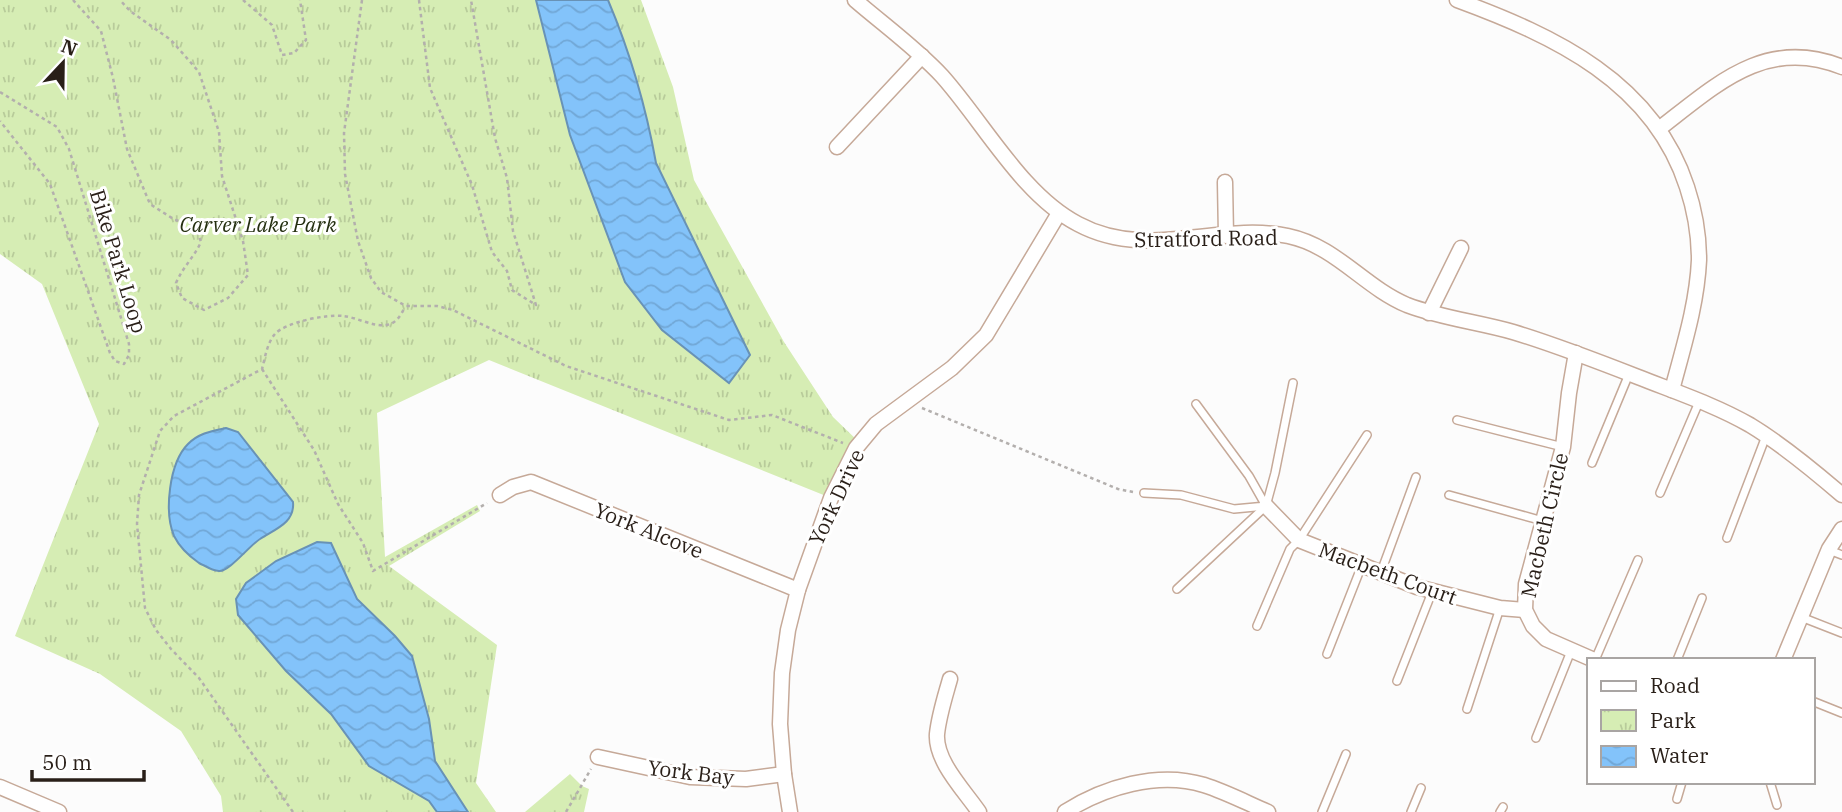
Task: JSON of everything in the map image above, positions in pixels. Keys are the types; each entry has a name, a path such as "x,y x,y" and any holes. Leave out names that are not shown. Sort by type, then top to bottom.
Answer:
{"street":[{"name":"Stratford Road","path":"855,0 922,56 961,99 1040,198 1059,213 1100,234 1123,240 1153,242 1268,233 1312,242 1403,303 1429,313 1514,332 1576,353 1730,415 1807,465 1842,495"},
{"path":"1457,0 1482,4 1613,79 1660,128 1682,173 1698,232 1697,287 1672,390"},
{"path":"837,147 922,56"},
{"path":"1660,128 1725,79 1758,63 1790,57 1812,59 1842,67"},
{"path":"1225,182 1226,236"},
{"name":"York Drive","path":"790,812 780,724 782,673 798,590 831,498 856,448 876,425 952,368 986,335 1059,213"},
{"path":"1429,313 1461,248"},
{"name":"Macbeth Circle","path":"1576,353 1563,447 1526,584 1525,610 1533,626 1546,639 1590,658"},
{"name":"York Alcove","path":"500,495 513,487 531,482 798,590"},
{"name":"Macbeth Court","path":"1266,506 1299,540 1381,573 1432,592 1500,608 1525,610"},
{"path":"1784,658 1800,617 1835,552 1842,529"},
{"path":"950,679 939,726 939,747 944,760 979,812"},
{"name":"York Bay","path":"598,757 690,777 746,779 784,774"},
{"path":"1065,812 1126,785 1152,780 1177,780 1204,785 1268,812"},
{"path":"0,787 59,812"}],"lane":[{"path":"1592,463 1629,374"},
{"path":"1177,589 1266,506 1293,383"},
{"path":"1660,493 1699,402"},
{"path":"1196,404 1249,475 1266,506"},
{"path":"1457,420 1563,447"},
{"path":"1257,626 1290,549 1299,540 1367,435"},
{"path":"1727,538 1766,436"},
{"path":"1381,573 1416,477"},
{"path":"1143,493 1181,495 1234,509 1266,506"},
{"path":"1449,495 1544,521"},
{"path":"1596,658 1637,560"},
{"path":"1327,654 1362,565"},
{"path":"1396,681 1432,592"},
{"path":"1678,658 1702,598"},
{"path":"1467,709 1500,608"},
{"path":"1800,617 1842,633"},
{"path":"1536,738 1571,650"},
{"path":"1814,702 1842,713"},
{"path":"1322,812 1346,754"},
{"path":"1677,799 1681,784"},
{"path":"1771,784 1777,805"},
{"path":"1411,812 1421,788"}],"path":[{"path":"73,0 101,31 127,149 150,204 175,220 195,224 201,242 194,257 181,270 177,283 182,298 204,310 228,298 248,275 243,240 222,176 219,132 199,72 171,40 120,0"},
{"path":"243,0 272,25 282,55 294,53 306,40 300,0"},
{"path":"362,0 344,134 345,174 358,241 372,278 381,292 406,306 437,306 453,310 566,366 729,420 772,415 856,448"},
{"path":"419,0 430,88 469,176 492,252 507,271 512,290 536,304 513,231 507,178 495,138 471,0"},
{"name":"Bike Park Loop","path":"0,92 57,127 69,149 129,344 130,355 124,364 115,361 110,354 50,184 0,121"},
{"path":"292,812 199,678 156,631 145,608 137,524 139,495 160,431 174,416 262,369 268,347 276,332 316,318 342,316 387,325 398,319 406,306"},
{"path":"262,369 314,450 338,503 363,542 373,571 500,495"},
{"path":"912,399 925,411 1118,489 1143,493"},
{"path":"566,812 598,757"}],"green space":[{"name":"Carver Lake Park","path":"0,0 641,0 673,87 694,180 784,342 833,417 860,443 831,498 489,360 377,413 385,557 477,505 480,511 389,566 497,645 476,783 496,812 223,812 221,796 181,731 100,674 15,636 99,424 42,284 0,254"},
{"path":"570,774 589,789 584,812 525,812"}],"water":[{"path":"536,0 608,0 636,80 656,163 750,355 729,383 662,330 625,282 570,135"},
{"path":"226,428 238,432 293,502 293,509 283,525 219,571 199,563 179,544 171,526 169,501 176,463 188,444 201,435"},
{"path":"317,542 331,543 357,599 412,656 429,719 435,761 468,812 437,812 429,801 369,766 331,714 286,671 238,615 236,599 246,583 276,561"}]}
